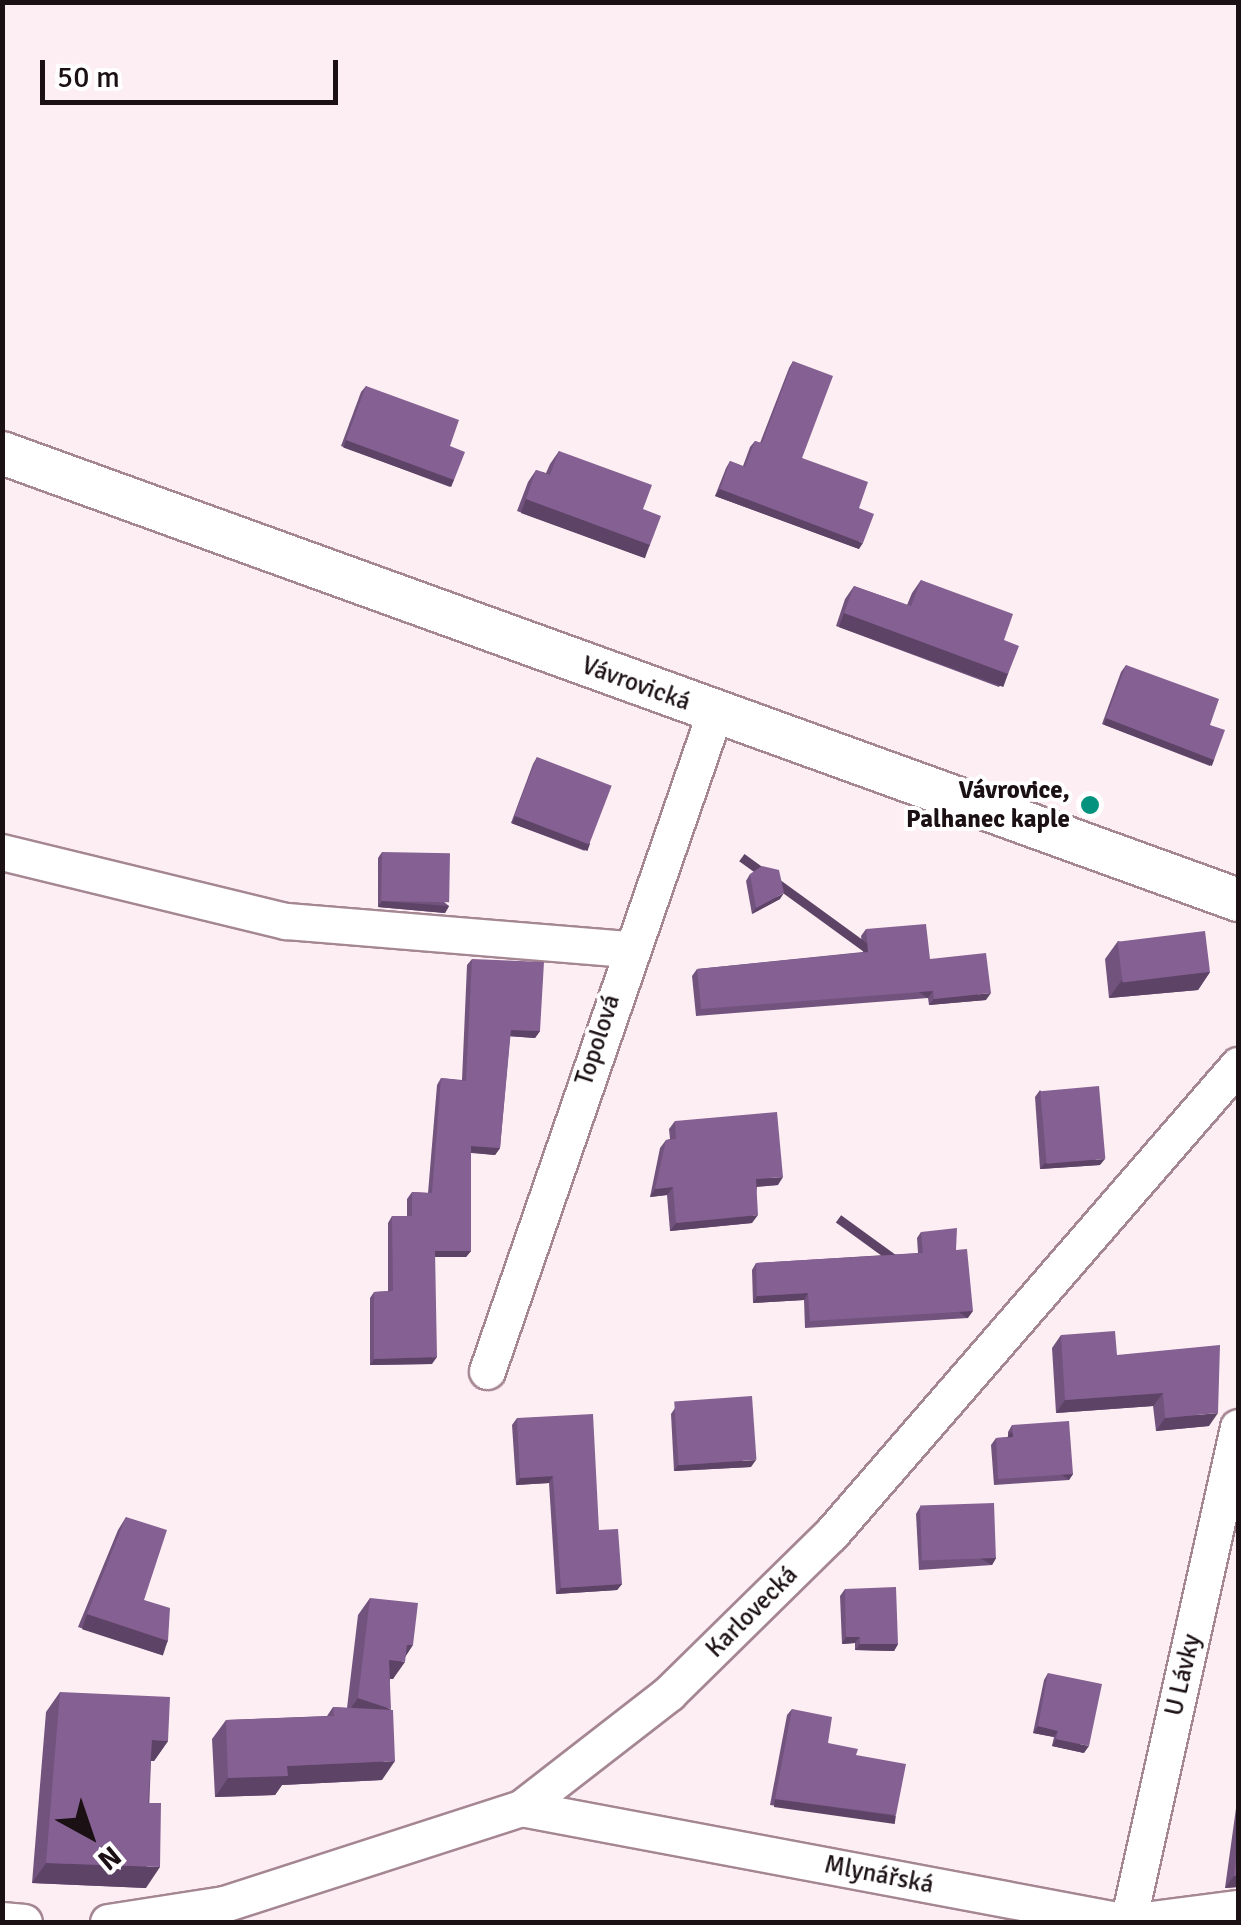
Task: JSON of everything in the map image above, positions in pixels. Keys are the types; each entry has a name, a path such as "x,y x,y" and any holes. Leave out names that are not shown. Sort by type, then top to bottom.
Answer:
{"street":[{"name":"Vávrovická","path":"19,459 1238,900"},
{"name":"Topolová","path":"488,1371 628,949 715,712"},
{"path":"2,852 286,921 628,949"},
{"name":"Karlovecká","path":"108,1922 224,1904 521,1808 670,1693 831,1534 1238,1065"},
{"name":"U Lávky","path":"1128,1922 1238,1427"},
{"name":"Mlynářská","path":"521,1808 1128,1922 1238,1908"},
{"path":"2,1920 24,1922"}],"building":[{"path":"793,361 833,376 802,458 868,482 859,508 874,514 863,543 720,489 730,461 745,467 755,441 762,443"},
{"path":"366,386 459,420 450,446 465,452 454,480 346,440"},
{"path":"559,451 652,485 643,509 661,516 650,545 526,499 536,470 550,475"},
{"path":"921,580 1013,614 1004,640 1019,646 1008,674 844,613 854,586 911,606"},
{"path":"1126,665 1219,699 1210,725 1225,730 1214,760 1106,718"},
{"path":"537,757 612,786 589,844 514,816"},
{"path":"382,852 450,853 449,902 381,901"},
{"path":"762,866 779,870 784,893 756,908 750,874"},
{"path":"926,924 930,959 986,953 991,993 934,999 933,991 701,1009 697,969 868,952 866,929"},
{"path":"1205,931 1210,972 1123,982 1118,942"},
{"path":"472,959 544,962 540,1031 511,1030 500,1148 471,1146 471,1251 435,1251 437,1357 374,1359 374,1292 393,1291 392,1216 412,1216 412,1192 432,1193 441,1078 466,1081"},
{"path":"1099,1086 1105,1159 1047,1164 1040,1091"},
{"path":"777,1112 783,1177 756,1179 758,1215 676,1223 673,1187 655,1189 666,1140 676,1139 675,1121"},
{"path":"957,1228 956,1250 967,1249 973,1311 810,1321 808,1293 757,1296 756,1263 923,1253 921,1232"},
{"path":"1115,1331 1117,1355 1220,1345 1218,1413 1165,1418 1163,1393 1065,1400 1061,1335"},
{"path":"752,1396 756,1460 679,1465 674,1401"},
{"path":"593,1414 599,1530 618,1529 622,1584 561,1588 553,1476 520,1478 517,1418"},
{"path":"1069,1421 1073,1474 998,1479 996,1438 1013,1437 1012,1425"},
{"path":"994,1503 996,1558 922,1561 920,1506"},
{"path":"126,1517 167,1530 144,1600 170,1608 168,1641 87,1614"},
{"path":"896,1587 898,1644 860,1644 860,1637 846,1637 845,1589"},
{"path":"370,1598 418,1603 413,1645 407,1645 405,1662 389,1660 391,1709 358,1698"},
{"path":"1048,1673 1102,1684 1089,1746 1056,1739 1058,1731 1038,1726"},
{"path":"60,1692 170,1697 168,1741 152,1740 148,1803 161,1803 160,1867 46,1863"},
{"path":"333,1707 393,1710 395,1761 287,1766 288,1776 228,1778 226,1720 334,1716"},
{"path":"792,1709 832,1717 828,1743 858,1749 856,1755 906,1764 896,1815 775,1799"}],"place":[{"name":"Vávrovice, Palhanec kaple","path":"1090,805"}]}
